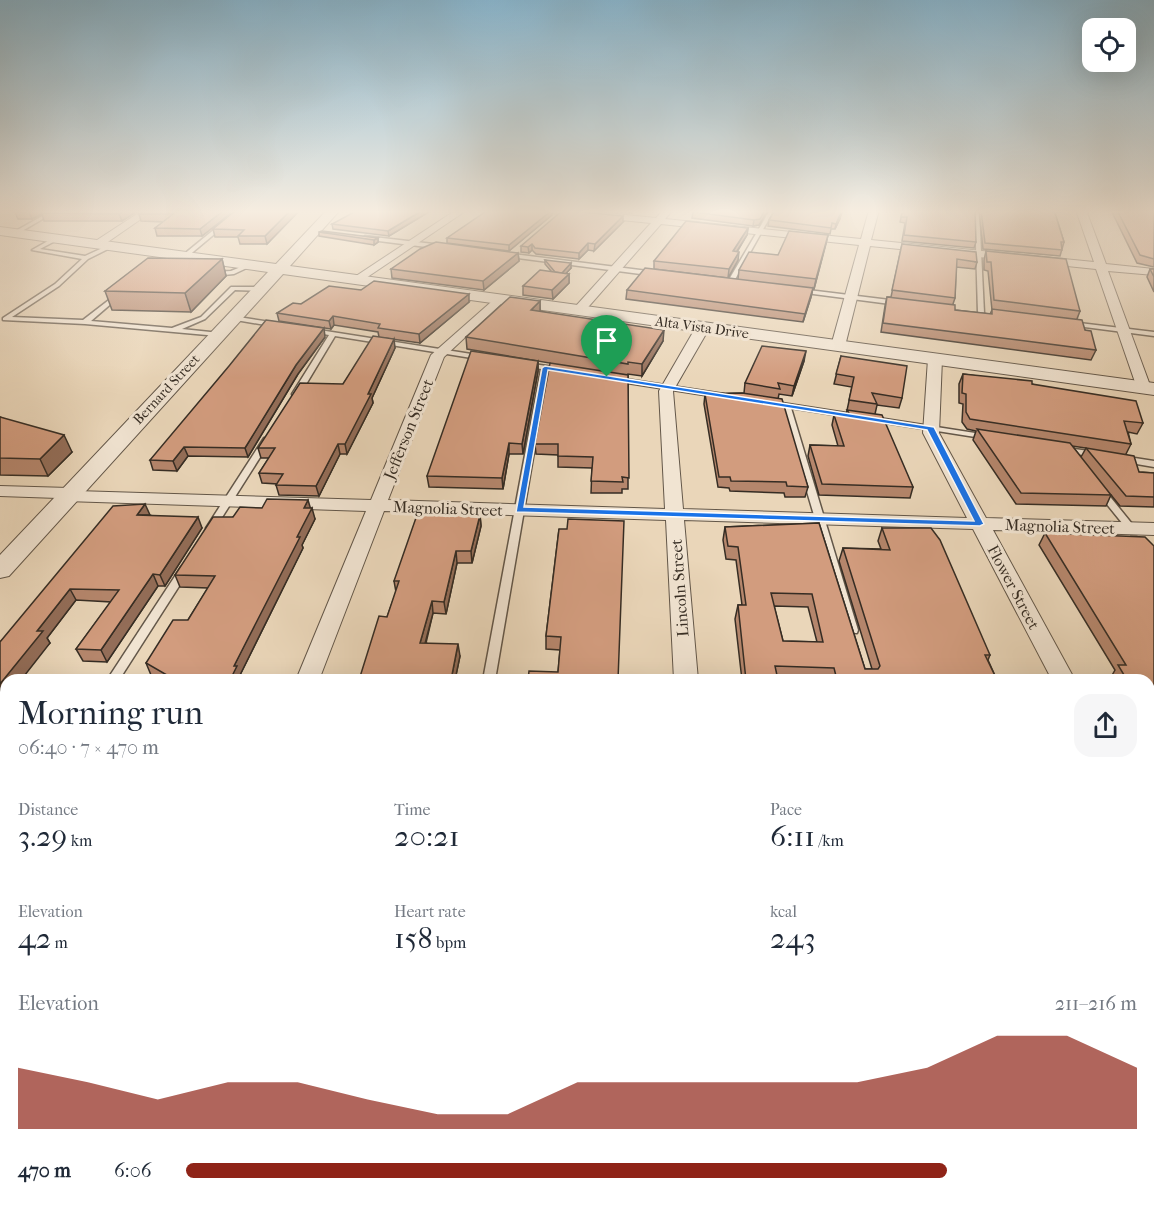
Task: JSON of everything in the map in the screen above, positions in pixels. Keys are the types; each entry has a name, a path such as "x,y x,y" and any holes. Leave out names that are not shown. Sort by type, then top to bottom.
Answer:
{"street":[{"name":"Alta Vista Drive","path":"252,266 1149,388"},
{"name":"Bernard Street","path":"0,570 281,266"},
{"path":"356,280 376,266"},
{"path":"579,310 617,266"},
{"path":"838,346 859,266"},
{"path":"1094,266 1154,272"},
{"path":"1101,267 1124,331 1149,388"},
{"name":"Jefferson Street","path":"309,674 438,355 499,299"},
{"name":"Lincoln Street","path":"686,674 666,391 703,327"},
{"name":"Flower Street","path":"935,359 931,433 1061,674"},
{"name":"Magnolia Street","path":"0,491 377,506 1131,528 1148,536"}],"lane":[{"path":"3,319 57,285 77,266"},
{"path":"204,274 232,273 249,266"},
{"path":"593,266 661,274"},
{"path":"730,283 739,266"},
{"path":"979,266 981,313"},
{"path":"718,281 741,284"},
{"path":"172,330 203,318 233,288 260,289"},
{"path":"85,322 124,291"},
{"path":"796,291 910,304"},
{"path":"969,312 992,315"},
{"path":"3,319 85,322 172,330 225,326 288,327"},
{"path":"1058,323 1154,334"},
{"path":"299,329 488,359"},
{"path":"290,403 333,334"},
{"path":"522,364 568,371"},
{"path":"490,674 545,368"},
{"path":"601,376 739,398"},
{"path":"763,402 1002,440"},
{"path":"786,406 857,645"},
{"path":"203,541 272,432"},
{"path":"1057,448 1154,464"},
{"path":"1068,450 1075,459"},
{"path":"1096,485 1131,528"},
{"path":"117,674 190,561"}],"building":[{"path":"137,266 214,266 185,293 105,291"},
{"path":"395,266 501,266 483,281 391,269"},
{"path":"550,266 568,266 562,273 555,272"},
{"path":"703,266 731,266 729,269"},
{"path":"741,266 819,266 816,279 739,270"},
{"path":"897,266 957,266 955,298 892,290"},
{"path":"991,266 1068,266 1080,311 994,300"},
{"path":"645,268 813,288 805,314 627,290"},
{"path":"540,270 569,274 552,290 523,286"},
{"path":"374,281 469,294 419,334 378,328 380,324 333,316 329,321 277,313 293,303 301,304 329,286 361,290"},
{"path":"510,297 540,301 531,310 664,330 642,364 628,362 628,364 466,337"},
{"path":"887,297 955,305 955,310 992,314 992,309 1082,320 1085,330 1091,331 1096,350 883,323"},
{"path":"266,320 324,328 296,365 245,448 184,447 173,461 150,460 229,366"},
{"path":"373,336 394,339 368,394 371,394 345,444 338,444 316,486 276,485 283,474 259,473 275,448 258,448 300,383 343,384"},
{"path":"762,346 806,351 794,386 778,383 780,389 745,383"},
{"path":"471,351 538,361 522,444 509,443 502,478 427,476"},
{"path":"841,356 907,366 902,398 872,393 877,404 849,400 854,377 836,374"},
{"path":"550,363 628,375 629,478 622,477 623,482 591,481 593,457 558,456 558,444 535,444"},
{"path":"963,374 1032,381 1032,384 1136,401 1143,423 1124,421 1131,444 970,419 966,412 966,394 962,393"},
{"path":"742,393 782,399 808,487 787,486 786,482 731,481 730,477 719,477 705,394"},
{"path":"847,410 882,415 913,487 822,484 810,445 844,446 834,415 850,415"},
{"path":"0,417 64,435 40,459 0,458"},
{"path":"977,429 1070,443 1111,495 1021,493"},
{"path":"1086,448 1134,456 1139,472 1154,473 1154,497 1126,496"},
{"path":"267,499 308,500 304,508 312,508 297,537 300,537 234,666 237,666 233,674 165,674 146,663 173,620 188,620 215,576 175,575 213,517 233,517 240,507 262,508"},
{"path":"145,504 137,515 198,517 160,575 153,574 101,650 76,649 119,590 70,589 37,631 43,631 8,674 0,674 0,642 113,506"},
{"path":"418,512 480,515 471,551 456,551 444,602 432,601 420,643 458,644 452,674 361,674 379,616 387,617 399,581 394,581"},
{"path":"568,519 624,521 618,674 529,674 529,671 558,672 561,637 546,636 559,529 567,529"},
{"path":"819,523 865,669 878,669 880,666 843,548 890,550 882,528 931,528 940,540 990,655 985,655 994,674 836,674 834,668 775,666 777,674 745,674 738,605 746,605 738,547 728,546 725,527","holes":["771,593 812,594 823,642 783,641"]},
{"path":"1045,533 1145,537 1154,546 1154,674 1123,674 1118,665 1126,665"}],"route":[{"path":"545,368 607,377 931,428 931,433 980,524 519,510 545,368"}]}
